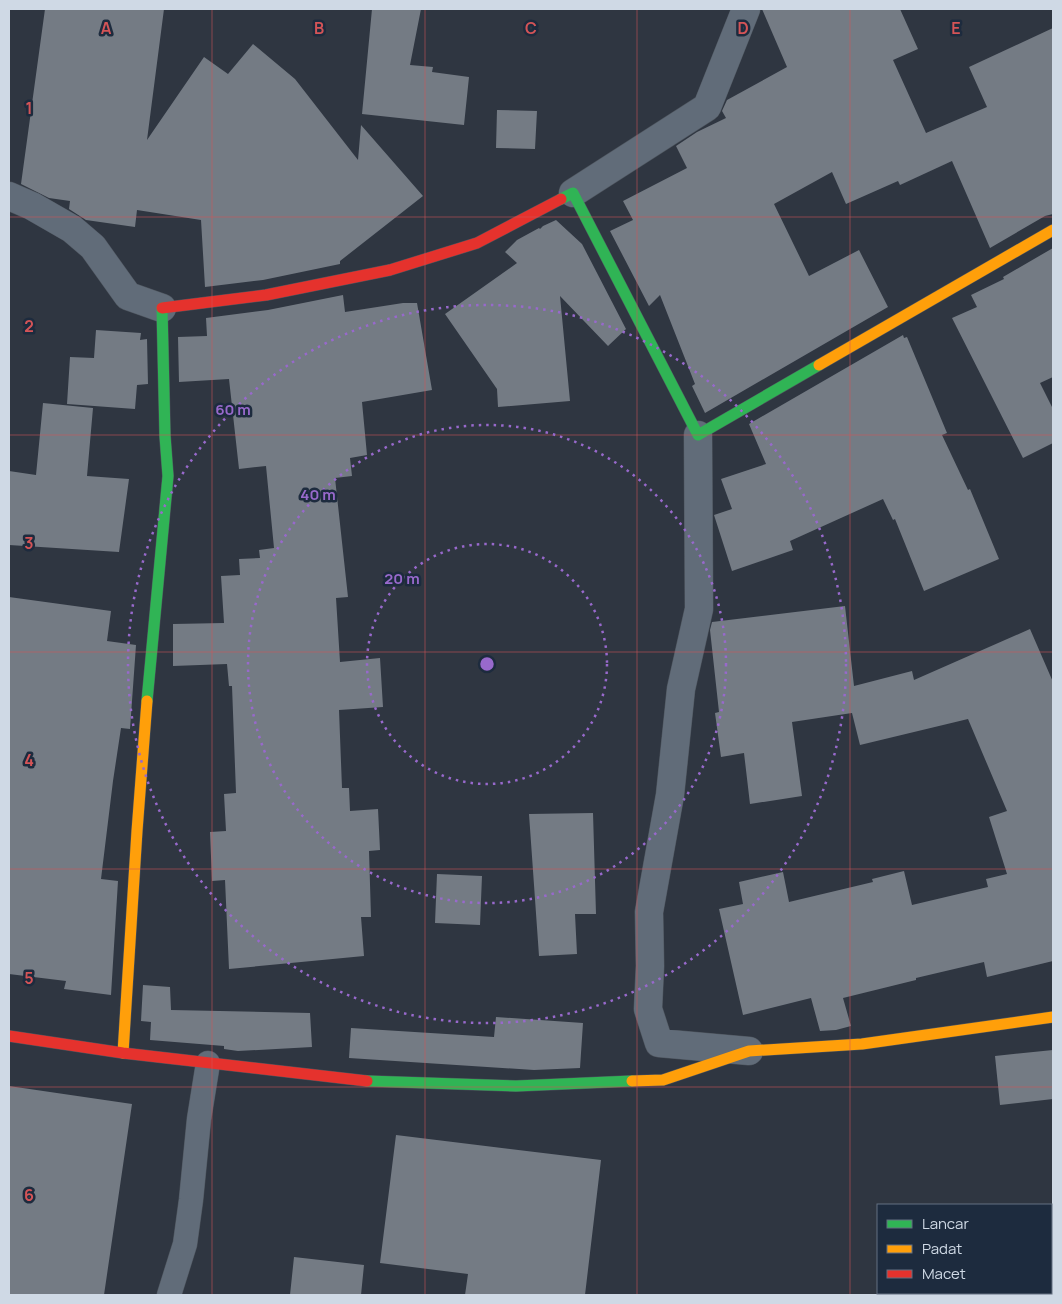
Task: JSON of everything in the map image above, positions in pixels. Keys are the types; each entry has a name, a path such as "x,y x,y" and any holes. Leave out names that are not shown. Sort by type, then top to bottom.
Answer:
{"street":[{"path":"9,196 32,206 72,228 93,247 128,296 162,308 266,295 390,270 477,243 573,193 707,107 746,9"},
{"path":"573,193 698,435 699,609 680,689 670,795 649,912 650,966 648,1009 659,1043 749,1051 862,1044 1053,1017"},
{"path":"698,435 1053,230"},
{"path":"123,1053 138,821 168,476 165,436 162,308"},
{"path":"9,1036 123,1053 373,1082 516,1086 663,1080 749,1051"}],"lane":[{"path":"169,1295 185,1244 198,1119 208,1062"}],"building":[{"path":"45,9 164,9 147,140 204,57 228,74 253,44 295,79 358,160 361,125 423,196 340,261 340,264 263,280 205,287 201,220 137,210 135,227 86,220 69,209 70,201 49,198 21,184"},
{"path":"372,9 421,9 410,65 433,67 432,72 469,77 464,125 362,114"},
{"path":"762,9 900,9 918,49 893,60 926,133 987,107 969,67 1053,28 1053,214 1045,216 990,248 952,161 900,185 898,181 846,204 832,172 774,204 809,276 859,250 888,307 705,413 692,386 695,384 660,295 649,306 610,231 633,220 623,201 687,168 676,146 697,132 726,118 722,111 727,100 787,67"},
{"path":"497,110 537,111 535,149 496,148"},
{"path":"556,220 582,244 626,329 608,346 560,296 570,401 498,407 497,389 445,314 517,263 505,252 517,240"},
{"path":"1053,248 1053,377 1040,383 1053,409 1053,443 1023,458 952,318 977,307 971,295 1004,279 1003,277"},
{"path":"343,295 345,312 403,303 417,303 432,390 362,402 367,455 350,458 352,476 335,478 348,597 336,598 340,662 380,658 383,707 339,710 342,788 349,788 350,811 378,809 380,850 369,851 371,917 361,917 364,956 229,969 225,880 212,881 210,832 226,831 224,794 236,793 232,686 229,686 227,664 173,666 173,624 224,623 221,576 240,575 239,559 260,558 259,550 274,548 266,466 239,469 229,379 179,382 178,337 207,336 206,318 268,310"},
{"path":"96,330 141,333 140,340 147,339 148,384 137,385 135,409 67,404 70,357 94,358"},
{"path":"903,335 904,338 907,337 947,433 942,435 968,490 970,489 999,559 924,591 895,519 893,520 883,499 790,541 793,550 732,571 714,515 732,509 721,479 766,464 749,424"},
{"path":"43,403 93,408 87,476 129,479 119,552 9,545 9,471 36,475"},
{"path":"9,597 111,611 107,641 136,645 130,729 121,728 101,879 118,881 111,995 64,989 66,981 9,974"},
{"path":"845,606 854,686 912,671 914,680 1030,629 1053,682 1053,961 987,977 984,962 843,998 851,1026 836,1030 820,1031 811,998 743,1015 719,909 743,904 739,882 783,872 789,902 873,882 872,879 904,871 912,905 988,887 986,879 1007,874 989,817 1007,811 968,719 860,745 852,713 792,722 802,796 750,804 744,753 721,757 715,713 719,712 710,630 712,622"},
{"path":"593,813 596,914 575,914 577,954 539,956 529,814"},
{"path":"437,874 482,876 480,925 435,923"},
{"path":"143,985 170,987 171,1010 310,1013 312,1047 238,1051 224,1049 224,1046 150,1040 151,1022 141,1021"},
{"path":"496,1017 583,1023 580,1068 534,1070 349,1058 351,1028 494,1037"},
{"path":"1053,1050 1053,1099 1000,1105 995,1056"},
{"path":"9,1086 132,1104 104,1295 9,1295"},
{"path":"396,1135 601,1160 585,1295 465,1295 468,1274 380,1263"},
{"path":"294,1257 364,1265 361,1295 290,1295"}],"traffic: fast":[{"path":"561,199 573,193 698,435 819,365"},
{"path":"147,701 168,476 165,436 162,308"},
{"path":"367,1081 516,1086 632,1081"}],"traffic: slow":[{"path":"819,365 1053,230"},
{"path":"123,1053 147,701"},
{"path":"632,1081 663,1080 749,1051 862,1044 1053,1017"}],"traffic: jam":[{"path":"162,308 266,295 390,270 477,243 561,199"},
{"path":"9,1036 123,1053 367,1081"}]}
